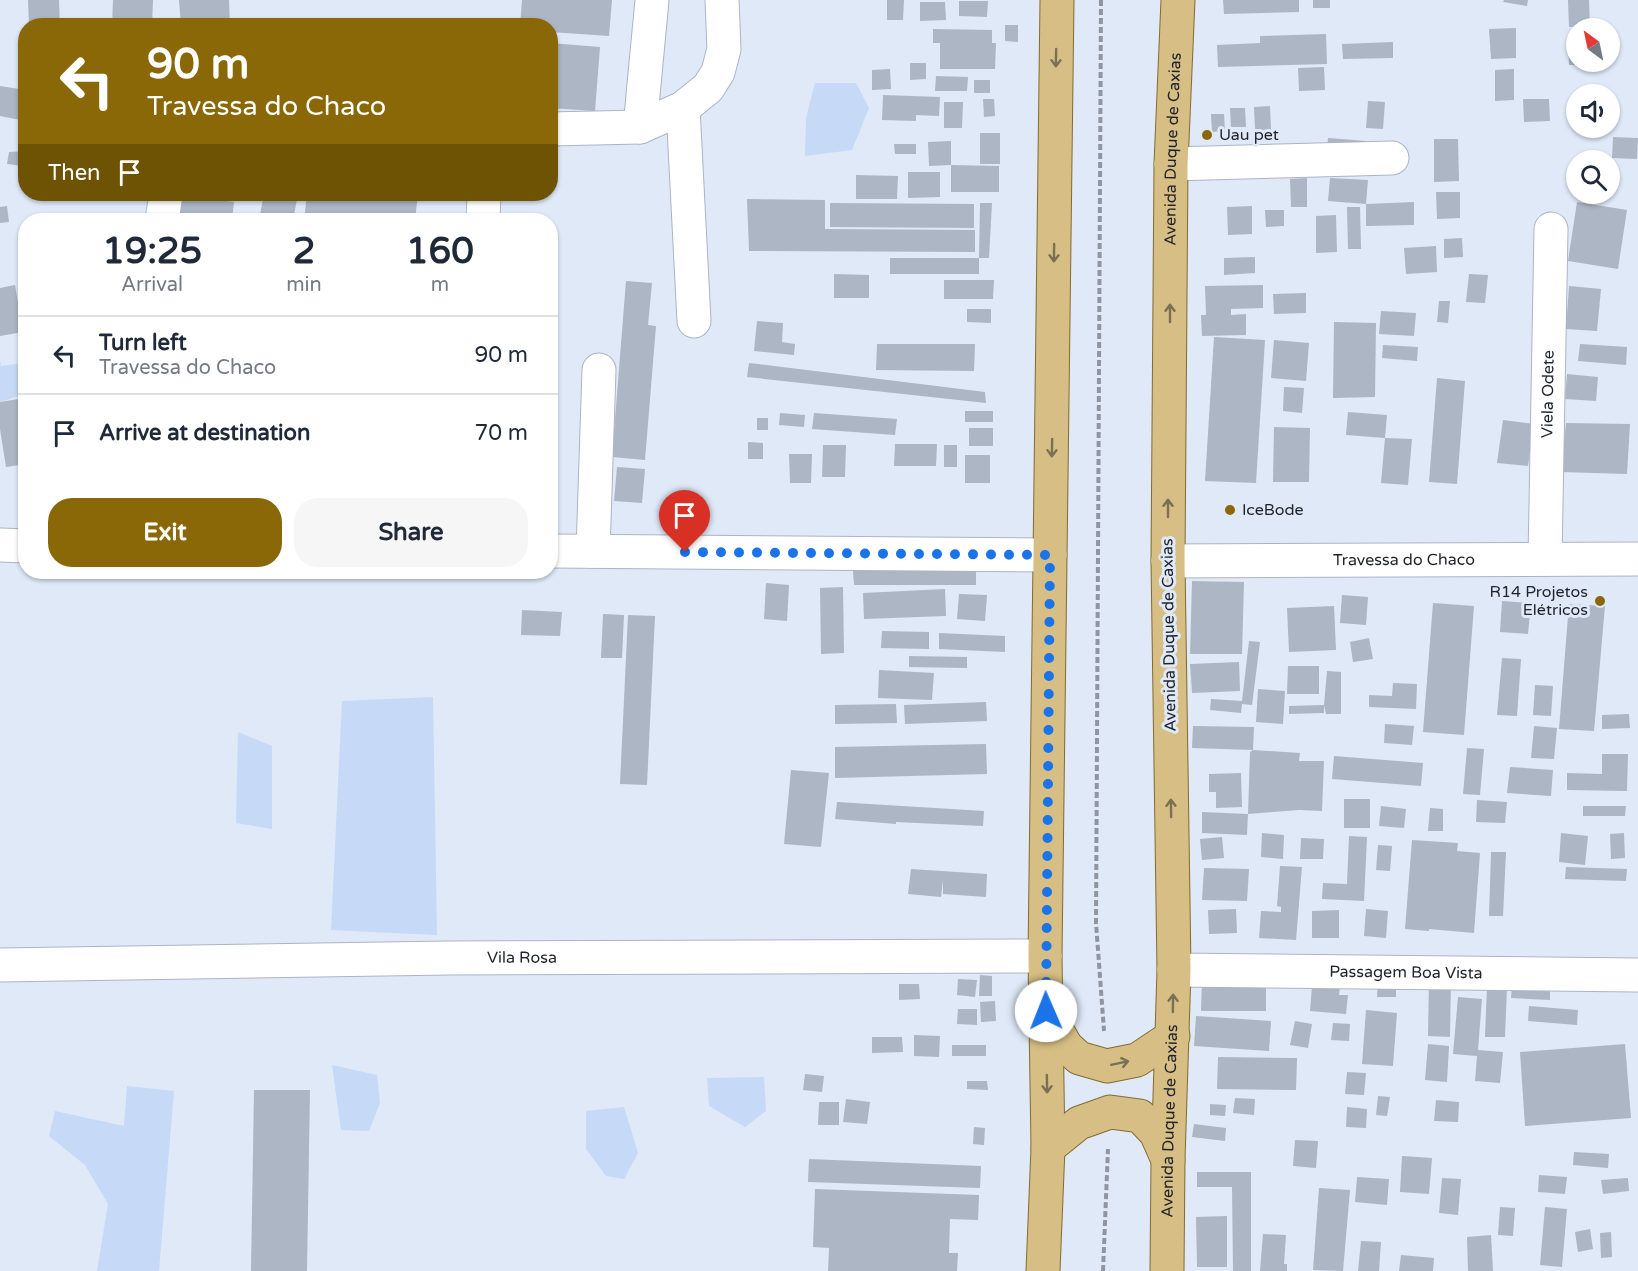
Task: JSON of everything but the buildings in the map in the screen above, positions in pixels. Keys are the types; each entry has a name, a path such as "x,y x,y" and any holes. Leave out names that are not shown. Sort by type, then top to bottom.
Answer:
{"main road":[{"path":"1043,1271 1048,1148 1045,956 1057,0"},
{"name":"Avenida Duque de Caxias","path":"1167,1271 1168,1160 1173,1036 1168,561 1171,164 1178,0"},
{"path":"1046,1011 1066,1046 1079,1058 1107,1066 1137,1060 1173,1036"},
{"path":"1048,1148 1079,1123 1110,1112 1140,1116 1156,1133 1168,1160"}],"street":[{"path":"640,127 652,0"},
{"path":"558,129 640,127 683,108 708,88 718,72 724,49 722,0"},
{"path":"683,108 694,321"},
{"path":"1171,164 1392,158"},
{"name":"Viela Odete","path":"1545,559 1551,229"},
{"path":"593,551 599,370"},
{"path":"0,545 18,546"},
{"path":"558,551 1050,555"},
{"name":"Travessa do Chaco","path":"1168,561 1638,559"},
{"name":"Vila Rosa","path":"0,965 448,958 1045,956"},
{"name":"Passagem Boa Vista","path":"1173,970 1638,975"}],"path":[{"path":"1101,0 1096,923 1107,1066"},
{"path":"1103,1271 1110,1112"}],"shaded area":[{"path":"815,83 856,83 869,108 852,150 805,156 806,118"},
{"path":"0,359 1,366 18,364 18,396 0,402"},
{"path":"433,697 437,935 331,930 342,701"},
{"path":"238,732 272,746 272,829 236,823"},
{"path":"332,1065 377,1075 380,1103 369,1131 341,1130"},
{"path":"764,1077 766,1111 745,1127 709,1106 707,1078"},
{"path":"127,1086 174,1091 159,1271 97,1271 108,1204 85,1165 49,1136 55,1111 124,1126"},
{"path":"624,1107 638,1153 624,1179 606,1176 586,1149 586,1111"}],"place":[{"name":"Uau pet","path":"1207,135"},
{"name":"IceBode","path":"1230,510"},
{"name":"R14 Projetos Elétricos","path":"1600,601"}],"route":[{"path":"685,552 1050,555 1046,1011"}]}
